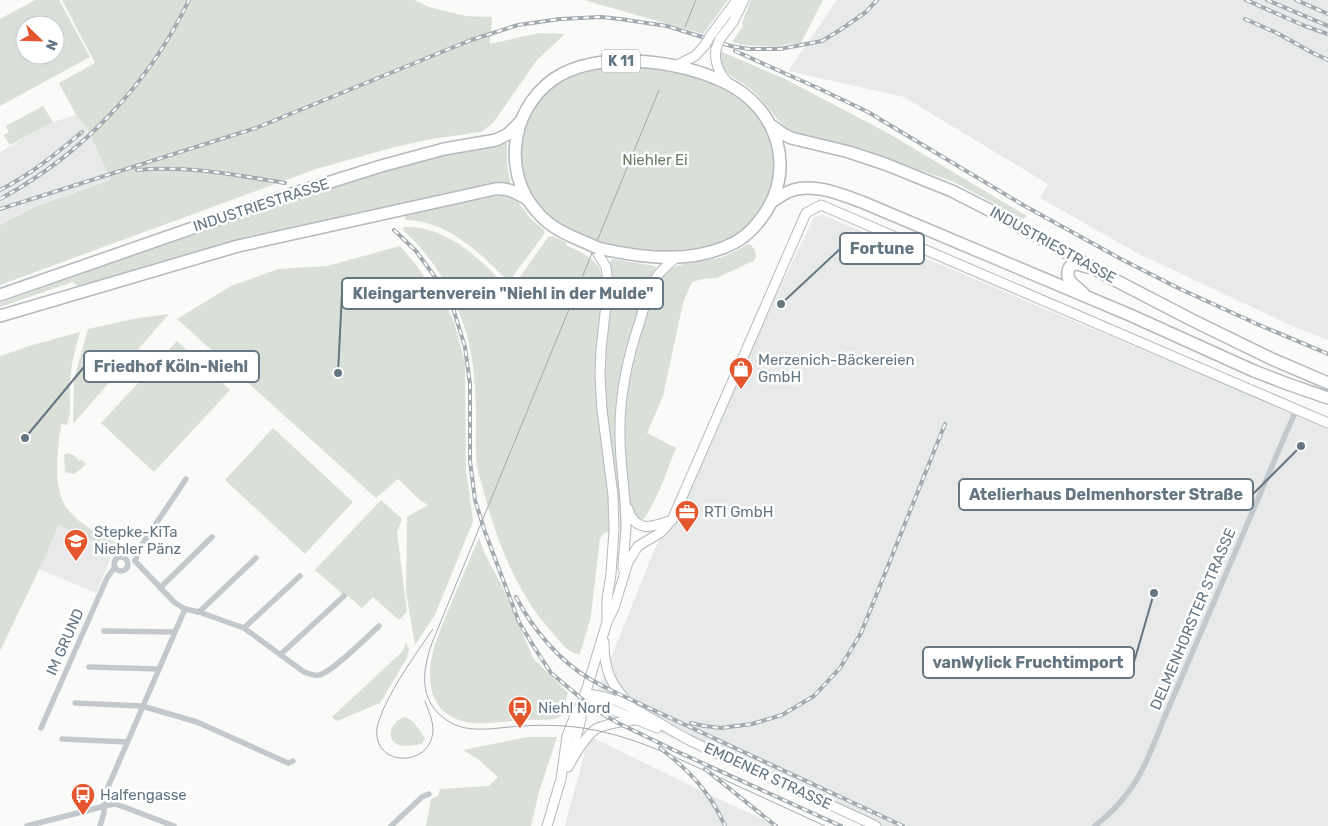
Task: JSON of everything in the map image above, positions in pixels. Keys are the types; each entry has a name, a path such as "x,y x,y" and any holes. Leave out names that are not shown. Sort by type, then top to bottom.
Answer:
{"highway":[{"name":"K 11","path":"619,61 642,61 704,73 730,84 750,98 759,107 768,121 779,148 780,172 772,201 765,214 747,234 727,247 677,257 646,257 595,248 553,227 538,214 527,199 518,176 515,154 516,140 526,112 540,91 569,71 590,65 619,61"},
{"name":"INDUSTRIESTRASSE","path":"0,294 276,199 381,166 444,149 496,140 508,134 526,112"},
{"name":"INDUSTRIESTRASSE","path":"768,121 782,134 791,138 849,152 952,191 1007,219 1111,278 1272,359 1328,383"},
{"name":"INDUSTRIESTRASSE","path":"0,316 238,246 436,201 495,188 509,189 527,199"},
{"name":"INDUSTRIESTRASSE","path":"772,201 790,191 802,188 818,189 845,196 886,211 1130,315 1254,371 1328,398"},
{"path":"1095,301 1076,288 1070,281 1068,271 1070,267 1074,264 1081,265 1111,278"}],"street":[{"path":"675,66 695,56 737,0"},
{"name":"K 11","path":"730,84 718,70 715,63 716,48 720,39 733,22 744,0"},
{"path":"614,530 619,540 626,547 638,546 660,533 672,520 806,213 821,205 1328,423"},
{"path":"595,248 606,267 608,286 600,376 602,410 613,494 614,530 606,626"},
{"path":"622,579 626,526 620,416 626,366 632,342 657,275 677,257"},
{"name":"DELMENHORSTER STRASSE","path":"1095,826 1126,795 1141,770 1164,721 1296,410"},
{"path":"135,561 141,546 186,479"},
{"path":"625,498 631,518 642,526 657,526 672,520"},
{"path":"160,588 212,537"},
{"path":"568,767 582,719 582,705 606,626 614,608 628,562 638,546"},
{"path":"127,564 124,558 120,558 115,561 115,567 122,571 126,568 127,564 135,561"},
{"path":"199,612 256,558"},
{"path":"135,561 174,602 185,609 244,628 304,672 312,675 320,675 335,666 379,626"},
{"name":"IM GRUND","path":"41,728 107,578 115,567"},
{"path":"244,628 300,576"},
{"path":"281,654 344,596"},
{"path":"100,826 104,813 105,794 185,609"},
{"name":"EMDENER STRASSE","path":"606,626 604,653 608,673 621,695 634,710"},
{"path":"104,630 174,632"},
{"path":"89,667 159,669"},
{"name":"EMDENER STRASSE","path":"585,694 599,695 634,710 688,739 876,826"},
{"name":"EMDENER STRASSE","path":"585,694 596,703 688,739"},
{"path":"75,703 142,706 197,722 288,763 293,761"},
{"path":"547,826 561,779 567,736 576,713 582,705"},
{"path":"561,779 585,741 595,730 603,726 637,720"},
{"path":"62,739 127,742"},
{"path":"391,826 422,797 429,794"},
{"path":"27,826 115,804 174,826"}],"shaded area":[{"path":"837,0 1328,0 1328,340 1290,325 1139,254 1040,198 1048,184 904,97 788,71"},
{"path":"76,115 88,129 112,180 35,207 0,225 0,152 53,122"},
{"path":"823,215 1328,428 1328,826 869,826 593,703 653,553 814,217"},
{"name":"Stepke-KiTa Niehler Pänz","path":"58,525 114,550 96,593 39,569"},
{"path":"589,736 725,802 778,826 565,826"}],"green space":[{"path":"35,0 59,0 90,57 0,106 0,19"},
{"path":"62,0 414,0 429,7 466,16 492,17 490,44 539,33 565,34 537,60 493,123 481,132 431,139 316,169 0,285 0,225 35,207 111,180 88,129 76,115 59,83 95,63"},
{"path":"584,0 728,0 703,34"},
{"path":"751,0 823,0 801,43 786,44 779,47 744,45 732,42 743,26 742,23"},
{"path":"720,51 787,80 886,132 1027,216 1023,219 954,182 888,159 792,132 780,122 755,93 726,72 721,62"},
{"name":"Niehler Ei","path":"622,66 673,69 720,85 749,102 775,148 776,172 764,210 747,229 722,244 682,252 651,253 619,247 573,231 572,233 544,214 530,196 520,163 522,130 540,97 564,78 590,69"},
{"path":"43,106 53,122 10,145 3,135 9,132 6,126"},
{"path":"507,143 509,184 498,184 304,226 248,236 246,239 100,280 77,286 73,282 0,307 0,303 184,235 378,171 432,157"},
{"path":"499,193 514,197 545,233 510,280 507,280 473,249 448,232 420,221 405,220 405,215"},
{"path":"404,227 420,228 450,239 477,258 511,292 549,236 567,243 566,245 589,257 594,261 603,278 598,345 608,484 609,532 604,533 600,537 591,616 580,654 572,652 564,646 539,616 518,584 502,548 489,511 477,467 475,387 467,335 455,302 444,281 422,249 403,230"},
{"path":"748,244 755,250 755,260 717,278 692,282 683,303 663,396 647,433 676,448 665,477 641,523 630,508 624,447 624,401 635,349 656,288 665,274 673,268 683,264 720,258"},
{"path":"400,246 429,283 437,287 454,322 465,363 466,470 473,520 435,615 415,645 406,592 407,517 428,505 421,501 398,479 376,498 177,319 231,286 278,269 327,266"},
{"path":"613,259 655,266 656,268 632,330 616,402 615,434 622,529 620,529 618,494 607,424 604,388 605,352 611,289 610,262"},
{"path":"169,314 73,424 74,379 88,329 138,318"},
{"path":"80,332 71,369 69,420 67,425 61,424 58,445 58,481 63,502 69,511 92,530 117,543 114,550 58,525 46,555 0,651 0,356"},
{"path":"177,341 230,390 154,472 101,423"},
{"path":"273,428 353,502 305,554 225,480"},
{"path":"67,453 74,455 79,461 82,460 86,464 74,474 65,472 64,455"},
{"path":"381,500 402,519 397,532 407,612 399,620 373,597 362,608 348,596 346,597 315,570"},
{"path":"479,538 533,658 568,693 561,716 557,718 490,723 467,722 448,715 435,700 430,677 434,648"},
{"path":"406,642 409,649 407,658 380,703 337,721 332,717 403,651"},
{"path":"405,717 414,723 425,738 422,744 403,746 393,741 391,733 394,725"},
{"path":"528,737 557,737 539,792 531,826 426,826 431,799 438,796 440,789 489,786 498,777 478,759 463,750"}],"tram line":[{"path":"685,27 696,0"},
{"path":"659,90 432,643 426,664 425,685 427,695 431,705 438,713 448,721 465,728 484,729 543,725 584,728 623,737 677,758 825,826"},
{"path":"425,701 433,730 430,742 423,751 414,757 403,758 392,756 384,751 378,741 377,728 383,710 400,678 433,629"}],"railway":[{"path":"0,199 58,161 110,115 154,60 173,31 189,0"},
{"path":"0,209 256,128 471,40 518,25 560,19 601,17 667,26 731,46 749,49 780,49 822,41 866,12 877,0"},
{"path":"1246,0 1328,34"},
{"path":"1267,0 1328,26"},
{"path":"1296,0 1328,14"},
{"path":"1245,19 1277,33 1328,60"},
{"path":"735,51 868,112 1023,205 1121,259 1178,288 1328,354"},
{"path":"0,190 42,164 82,132"},
{"path":"137,170 192,170 285,183"},
{"path":"394,230 416,251 435,277 453,308 465,347 470,384 470,461 475,500 519,622 551,673 594,709 618,723 841,826"},
{"path":"691,723 721,728 752,724 782,715 814,696 840,668 861,633 945,424"},
{"path":"516,597 547,643 568,663 590,679 903,826"},
{"path":"660,748 681,765 706,792 725,826"},
{"path":"705,769 776,826"}],"place":[{"name":"Fortune","path":"781,304"},
{"name":"Kleingartenverein \"Niehl in der Mulde\"","path":"338,373"},
{"name":"Merzenich-Bäckereien GmbH","path":"741,390"},
{"name":"Friedhof Köln-Niehl","path":"25,438"},
{"name":"Atelierhaus Delmenhorster Straße","path":"1301,446"},
{"name":"RTI GmbH","path":"687,533"},
{"name":"Stepke-KiTa Niehler Pänz","path":"76,562"},
{"name":"vanWylick Fruchtimport","path":"1154,593"},
{"name":"Niehl Nord","path":"520,729"},
{"name":"Halfengasse","path":"83,816"}]}
